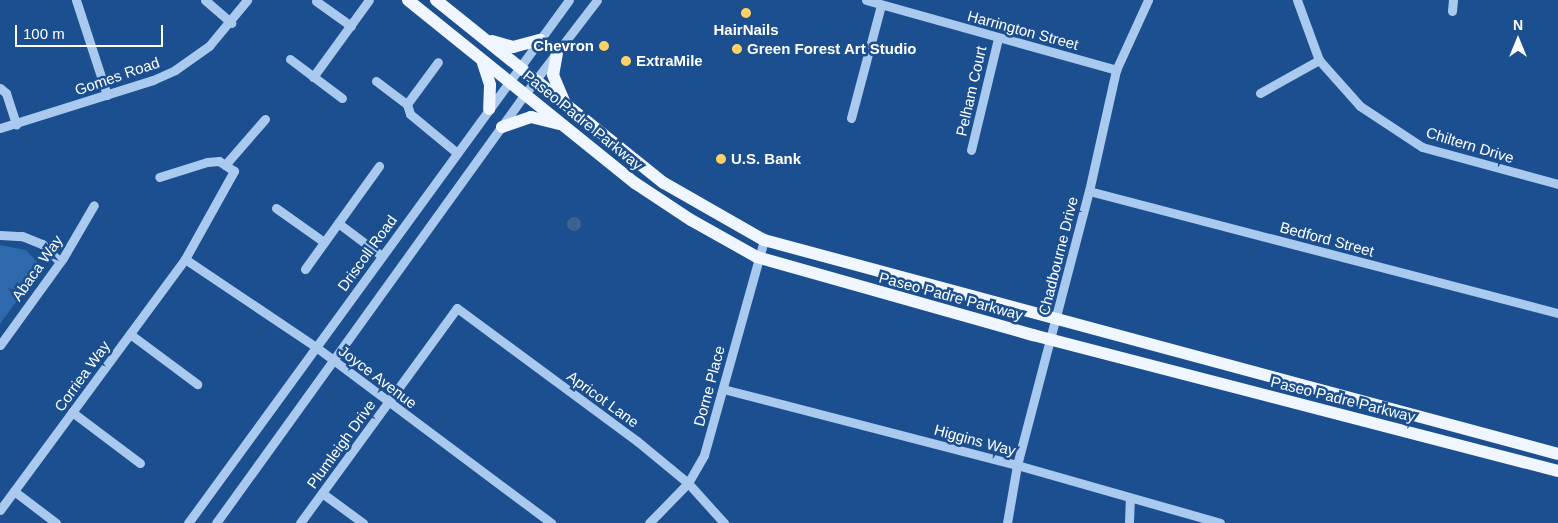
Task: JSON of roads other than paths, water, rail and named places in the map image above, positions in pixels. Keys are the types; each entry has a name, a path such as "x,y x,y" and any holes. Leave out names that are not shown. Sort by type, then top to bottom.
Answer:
{"main road":[{"name":"Paseo Padre Parkway","path":"408,0 635,183 691,220 757,256 1051,340 1558,471"},
{"name":"Paseo Padre Parkway","path":"436,0 664,183 764,240 1558,454"},
{"path":"483,38 513,47 540,40"},
{"path":"557,53 553,76 568,107"},
{"path":"481,58 490,85 489,109"},
{"path":"502,127 531,117 563,125"}],"street":[{"path":"76,0 107,96"},
{"path":"205,0 231,23"},
{"name":"Gomes Road","path":"0,128 107,96 175,70 209,46 231,23 247,0"},
{"path":"313,77 369,0"},
{"name":"Driscoll Road","path":"188,523 456,152 569,0"},
{"path":"216,523 525,94 597,0"},
{"name":"Harrington Street","path":"866,0 1116,70"},
{"name":"Chadbourne Drive","path":"1007,523 1017,465 1089,191 1116,70 1148,0"},
{"name":"Chiltern Drive","path":"1297,0 1319,60 1360,106 1422,147 1558,184"},
{"path":"1452,11 1453,0"},
{"path":"316,1 351,26"},
{"path":"850,118 881,5"},
{"name":"Pelham Court","path":"971,150 998,38"},
{"path":"290,59 342,98"},
{"path":"1260,94 1319,60"},
{"path":"408,104 438,62"},
{"path":"376,81 408,104 410,114 456,152"},
{"path":"0,88 6,94 16,124"},
{"path":"159,178 207,162 225,165 265,119"},
{"name":"Corriea Way","path":"0,510 185,259 234,171 225,165"},
{"path":"305,269 379,166"},
{"name":"Bedford Street","path":"1089,191 1558,313"},
{"name":"Abaca Way","path":"0,345 60,262 94,205"},
{"path":"276,208 324,242"},
{"path":"338,223 382,256"},
{"path":"0,235 22,236 42,244 60,262"},
{"name":"Dorne Place","path":"649,523 688,483 704,455 723,390 757,256 764,240"},
{"name":"Joyce Avenue","path":"185,259 316,347 551,523"},
{"name":"Plumleigh Drive","path":"300,523 457,308"},
{"name":"Apricot Lane","path":"457,308 637,441 688,483 724,523"},
{"path":"130,334 198,384"},
{"name":"Higgins Way","path":"723,390 1017,465 1130,499 1220,523"},
{"path":"72,412 140,463"},
{"path":"14,491 56,523"},
{"path":"322,493 363,523"},
{"path":"1129,523 1130,499"}],"place":[{"name":"HairNails","path":"746,13"},
{"name":"Chevron","path":"604,46"},
{"name":"Green Forest Art Studio","path":"737,49"},
{"name":"ExtraMile","path":"626,61"},
{"name":"U.S. Bank","path":"721,159"}]}
